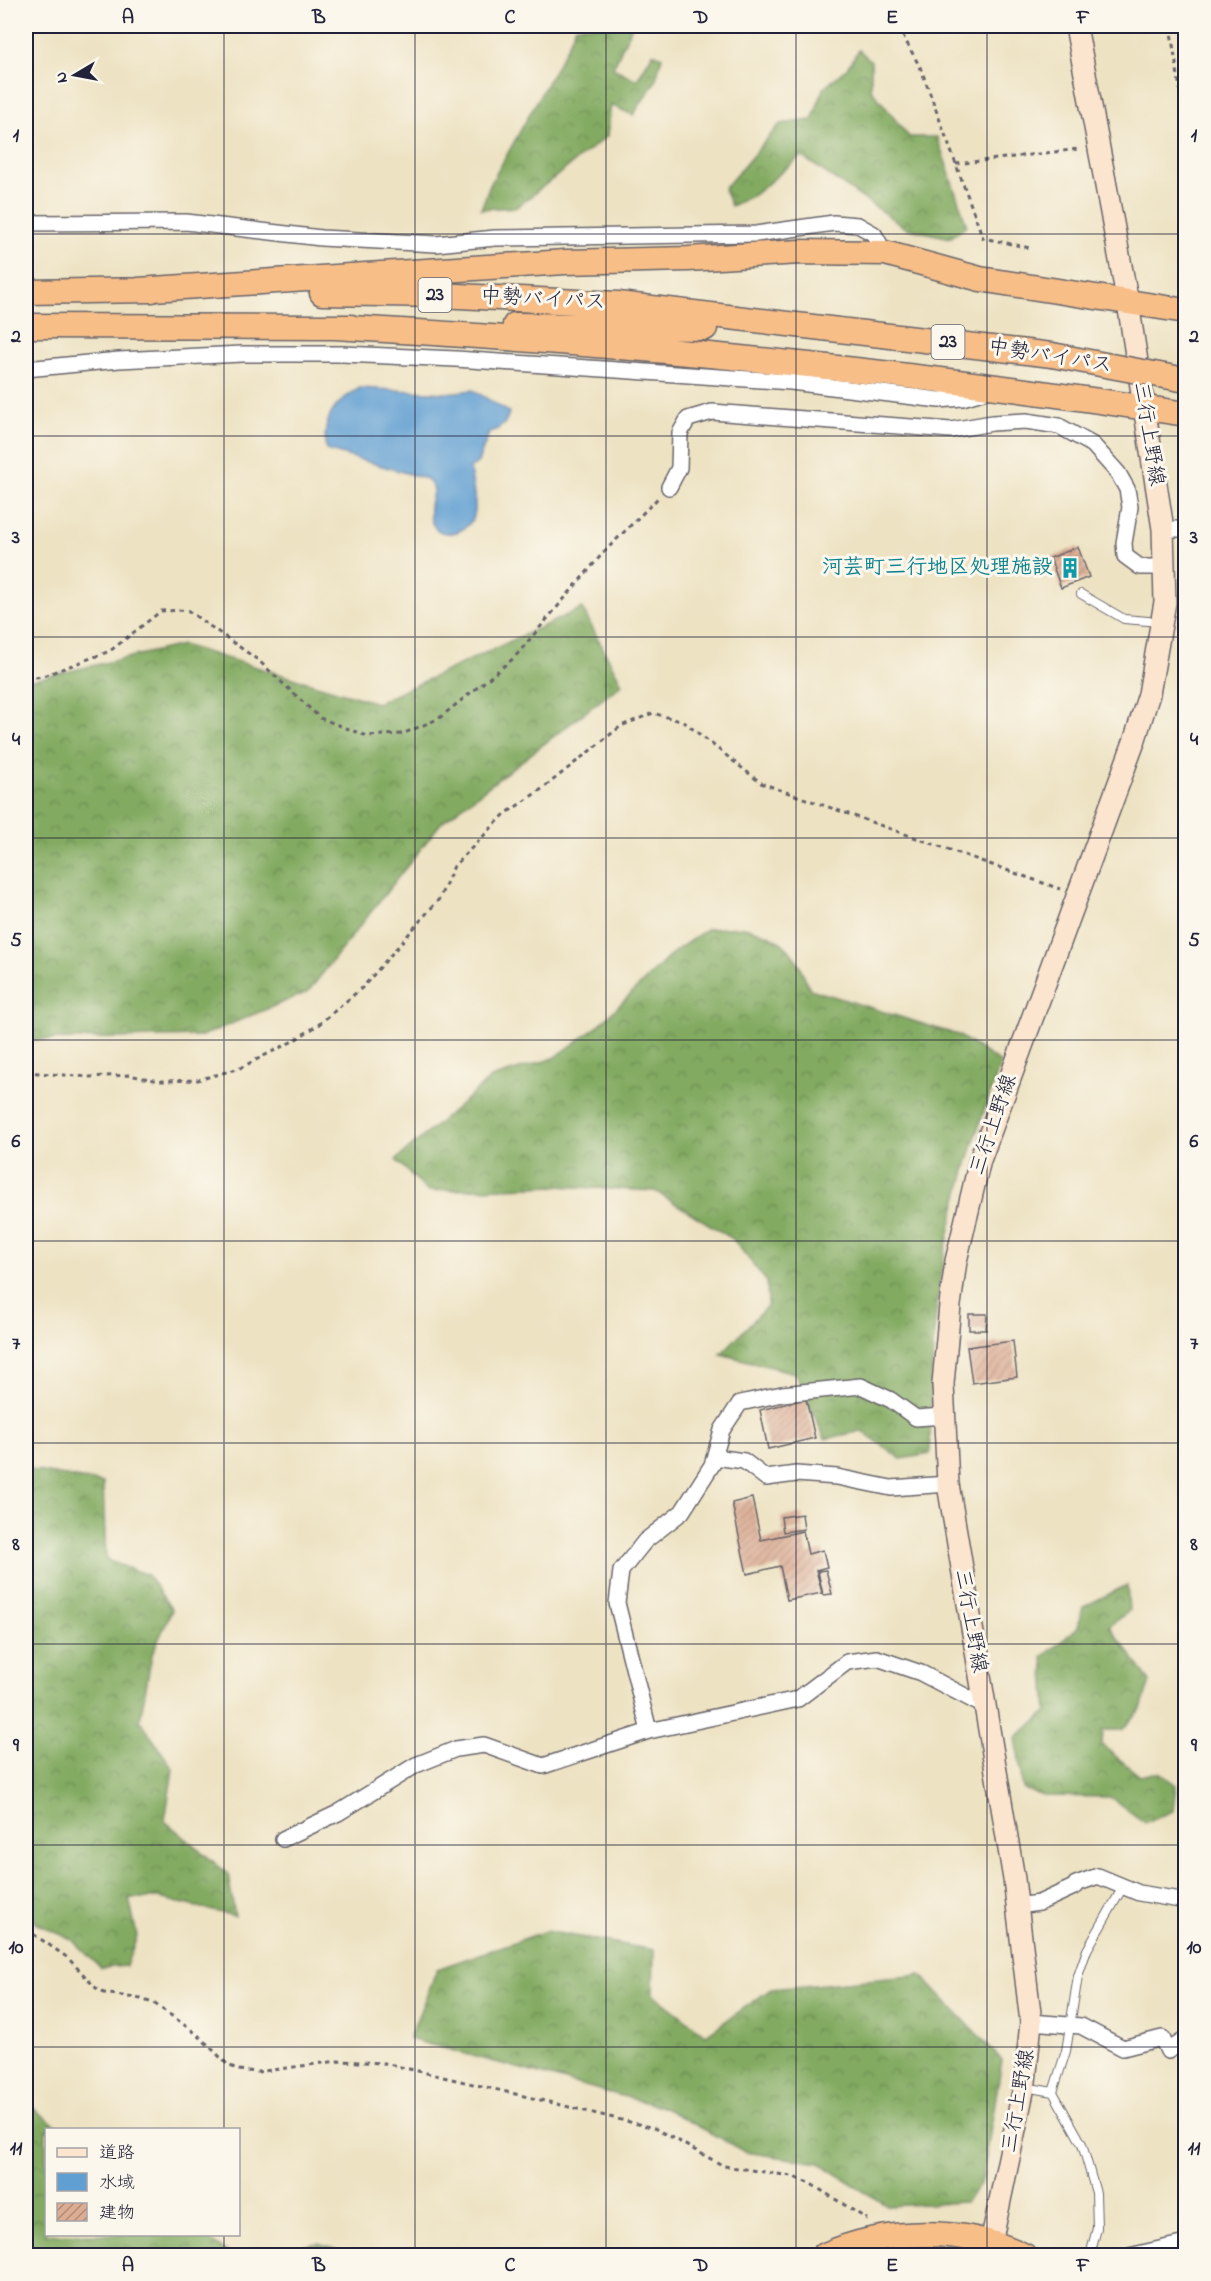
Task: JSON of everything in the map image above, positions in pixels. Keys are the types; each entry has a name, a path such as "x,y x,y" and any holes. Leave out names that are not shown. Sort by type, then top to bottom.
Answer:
{"highway":[{"path":"138,290 565,262 688,259 800,252 885,253 980,279 1185,311"},
{"name":"中勢バイパス","path":"26,292 138,290 439,295 618,304 1052,355 1185,380"},
{"name":"中勢バイパス","path":"26,326 335,327 560,324 843,330"},
{"path":"335,327 557,342 997,388 1185,414"},
{"path":"823,2256 858,2243 886,2237 928,2235 991,2243 1025,2256"}],"main road":[{"name":"三行上野線","path":"991,2243 1025,2082 1031,2022 1028,1977 948,1484 943,1416 946,1350 956,1261 980,1160 1149,694 1162,622 1165,567 1163,529 1128,303 1076,26"}],"street":[{"path":"26,223 186,222 321,238 436,244 495,238 756,234 834,223 858,225 874,234 885,253"},
{"path":"26,369 119,360 242,354 342,354 456,359 791,382 939,400 962,398 997,388"},
{"path":"669,487 679,468 680,433 688,420 712,412 951,430 1026,421 1059,426 1093,445 1118,473 1127,489 1130,507 1124,543 1125,556 1140,567 1165,567"},
{"path":"1163,529 1185,529"},
{"path":"649,1731 617,1604 621,1571 645,1540 682,1512 712,1465 722,1430 740,1403 782,1394 861,1386 891,1400 916,1418 943,1416"},
{"path":"715,1457 744,1461 766,1478 796,1474 837,1477 891,1488 948,1484"},
{"path":"283,1839 338,1814 416,1765 456,1749 484,1745 543,1766 649,1731 798,1699 847,1662 876,1658 921,1673 984,1706"},
{"path":"1017,1906 1039,1903 1076,1884 1098,1876 1161,1899 1185,1901"},
{"path":"1031,2022 1072,2024 1097,2032 1123,2048 1162,2038 1168,2051 1185,2039"},
{"path":"1129,2256 1185,2243"}],"lane":[{"path":"1081,594 1124,619 1162,622"},
{"path":"1090,2256 1097,2228 1096,2193 1082,2144 1053,2092 1072,2024 1078,1976 1087,1950 1123,1887"},
{"path":"1036,2089 1053,2092"}],"path":[{"path":"902,26 902,34 921,69 983,238 1029,248"},
{"path":"1170,26 1185,126"},
{"path":"956,164 1099,147"},
{"path":"26,678 43,676 110,651 161,611 187,610 258,660 320,718 367,736 402,734 438,719 514,658 603,552 669,487"},
{"path":"26,1072 89,1077 128,1075 160,1080 198,1080 240,1068 293,1041 318,1025 363,987 439,899 454,866 505,814 542,789 621,726 653,713 684,722 761,783 1076,894"},
{"path":"26,1929 68,1958 96,1988 104,1993 141,1999 155,2004 196,2034 228,2065 239,2070 256,2073 338,2061 384,2063 632,2122 654,2128 724,2166 791,2176 811,2184 864,2217 886,2237"}],"green space":[{"path":"576,26 632,26 613,68 637,80 653,53 662,57 655,82 633,115 611,105 607,136 517,207 481,209 490,185 567,47"},
{"path":"859,50 871,61 871,89 909,137 937,137 967,226 950,238 906,228 801,156 754,195 731,206 724,189 780,124 812,120 824,88 847,68"},
{"path":"582,608 622,684 441,823 308,992 202,1036 26,1040 26,681 182,645 377,703"},
{"path":"744,927 770,936 786,947 793,955 810,989 958,1035 1001,1063 963,1177 942,1265 934,1335 930,1454 901,1459 862,1431 825,1439 795,1373 721,1354 768,1305 767,1282 733,1239 655,1191 555,1186 428,1191 396,1160 491,1078 554,1058 597,1027 675,951 707,929"},
{"path":"26,1469 103,1483 106,1560 148,1575 172,1610 152,1654 140,1720 173,1769 165,1821 228,1874 235,1916 159,1898 129,1898 137,1936 126,1966 101,1968 71,1939 37,1924 26,1908"},
{"path":"1127,1585 1129,1611 1109,1626 1150,1681 1141,1709 1122,1730 1103,1730 1102,1745 1140,1776 1159,1772 1176,1785 1173,1811 1145,1823 1110,1797 1043,1796 1023,1789 1016,1737 1047,1712 1043,1657 1078,1627 1083,1607"},
{"path":"546,1931 654,1950 653,1994 706,2035 771,1989 921,1975 1002,2060 982,2182 965,2202 887,2206 820,2163 745,2152 663,2107 409,2039 437,1969"},
{"path":"26,2103 60,2128 45,2128 45,2236 204,2236 231,2255 26,2255"},
{"path":"318,2243 355,2255 257,2255"}],"water":[{"path":"360,388 446,393 473,390 509,412 502,426 489,433 478,462 470,469 475,511 472,521 465,528 446,533 437,530 432,522 430,508 434,489 427,479 326,450 326,429 331,413 336,406"}],"building":[{"name":"河芸町三行地区処理施設","path":"1078,547 1089,577 1061,588 1050,558"},
{"path":"969,1314 987,1314 986,1330 969,1330"},
{"path":"1013,1341 1017,1377 972,1383 967,1347"},
{"path":"806,1399 815,1438 768,1449 760,1410"},
{"path":"752,1498 761,1540 803,1531 808,1554 823,1550 827,1567 816,1570 822,1593 787,1600 780,1566 747,1574 732,1503"},
{"path":"802,1514 804,1529 783,1532 781,1517"},
{"path":"826,1570 832,1594 823,1595 818,1571"}],"place":[{"name":"河芸町三行地区処理施設","path":"1070,568"}]}
